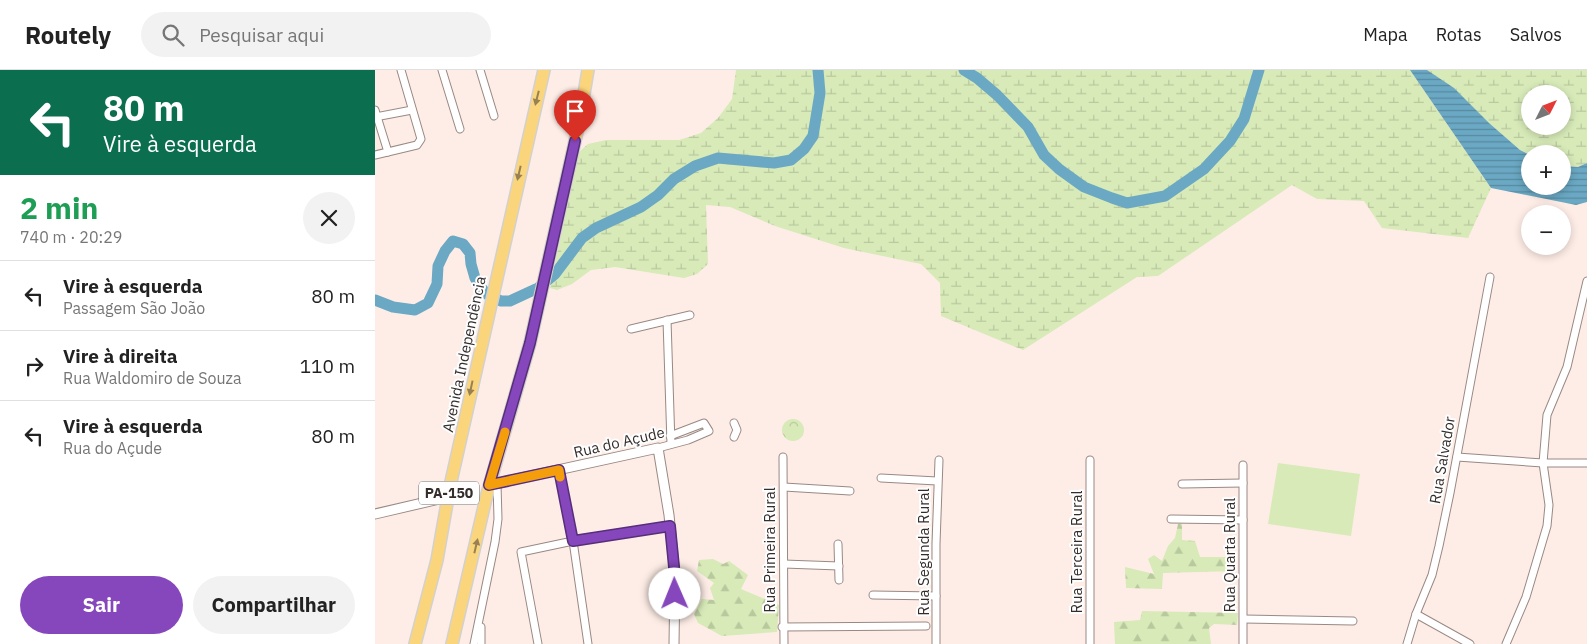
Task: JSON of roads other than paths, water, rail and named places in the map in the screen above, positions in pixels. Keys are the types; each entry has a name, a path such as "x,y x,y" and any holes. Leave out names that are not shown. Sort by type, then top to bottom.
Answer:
{"main road":[{"name":"Avenida Independência","path":"415,644 437,560 448,497 482,341 544,70"},
{"name":"PA-150","path":"452,644 530,343 579,123 588,70"},
{"path":"421,644 438,576 437,560"},
{"path":"445,644 461,586 470,574"}],"street":[{"path":"375,155 417,145 421,139 401,70"},
{"path":"442,70 460,129"},
{"path":"480,70 494,116"},
{"path":"388,152 376,115 412,110"},
{"name":"Rua Salvador","path":"1407,644 1416,614 1432,575 1457,457 1490,277"},
{"path":"1506,644 1526,597 1547,526 1549,505 1543,463 1547,415 1563,377 1584,313 1587,281"},
{"path":"631,329 690,315"},
{"path":"667,320 671,444"},
{"name":"Rua do Açude","path":"493,485 658,448 697,437 709,431 704,423 670,436"},
{"path":"734,423 737,430 734,437"},
{"path":"658,448 670,526 675,577 673,644"},
{"name":"Rua Primeira Rural","path":"783,457 784,564 782,627 784,644"},
{"path":"1457,457 1543,463 1587,463"},
{"name":"Rua Segunda Rural","path":"936,644 939,460"},
{"name":"Rua Terceira Rural","path":"1090,644 1087,519 1093,490 1090,473 1091,460"},
{"name":"Rua Quarta Rural","path":"1243,465 1241,593 1244,619 1243,644"},
{"path":"559,470 573,541 588,644"},
{"path":"881,478 939,480"},
{"path":"1182,484 1243,482"},
{"path":"474,644 495,542 497,519 493,485"},
{"path":"783,487 850,491"},
{"path":"375,514 448,497"},
{"path":"1171,519 1243,520"},
{"path":"538,644 521,554 523,551 670,526"},
{"path":"838,544 839,580"},
{"path":"784,564 839,566"},
{"path":"873,595 936,596"},
{"path":"1416,614 1470,644"},
{"path":"480,619 481,644"},
{"path":"1244,619 1353,621"},
{"path":"782,627 926,626"}],"water":[{"path":"1410,70 1427,70 1454,88 1489,123 1521,150 1521,194 1491,188"},
{"path":"1587,163 1587,202 1576,205 1526,195 1571,195 1571,167 1578,167"}],"waterway":[{"path":"375,300 393,307 415,310 428,303 437,284 438,266 445,251 453,241 463,244 470,253 475,278 483,290 488,295 501,301 510,301 538,288 555,274 582,238 596,228 641,207 658,195 674,179 695,166 718,158 774,163 791,160 804,149 813,136 820,93 818,70"},
{"path":"964,70 997,95 1028,127 1044,155 1059,169 1084,187 1127,203 1165,196 1204,169 1230,141 1244,119 1259,70"}]}
